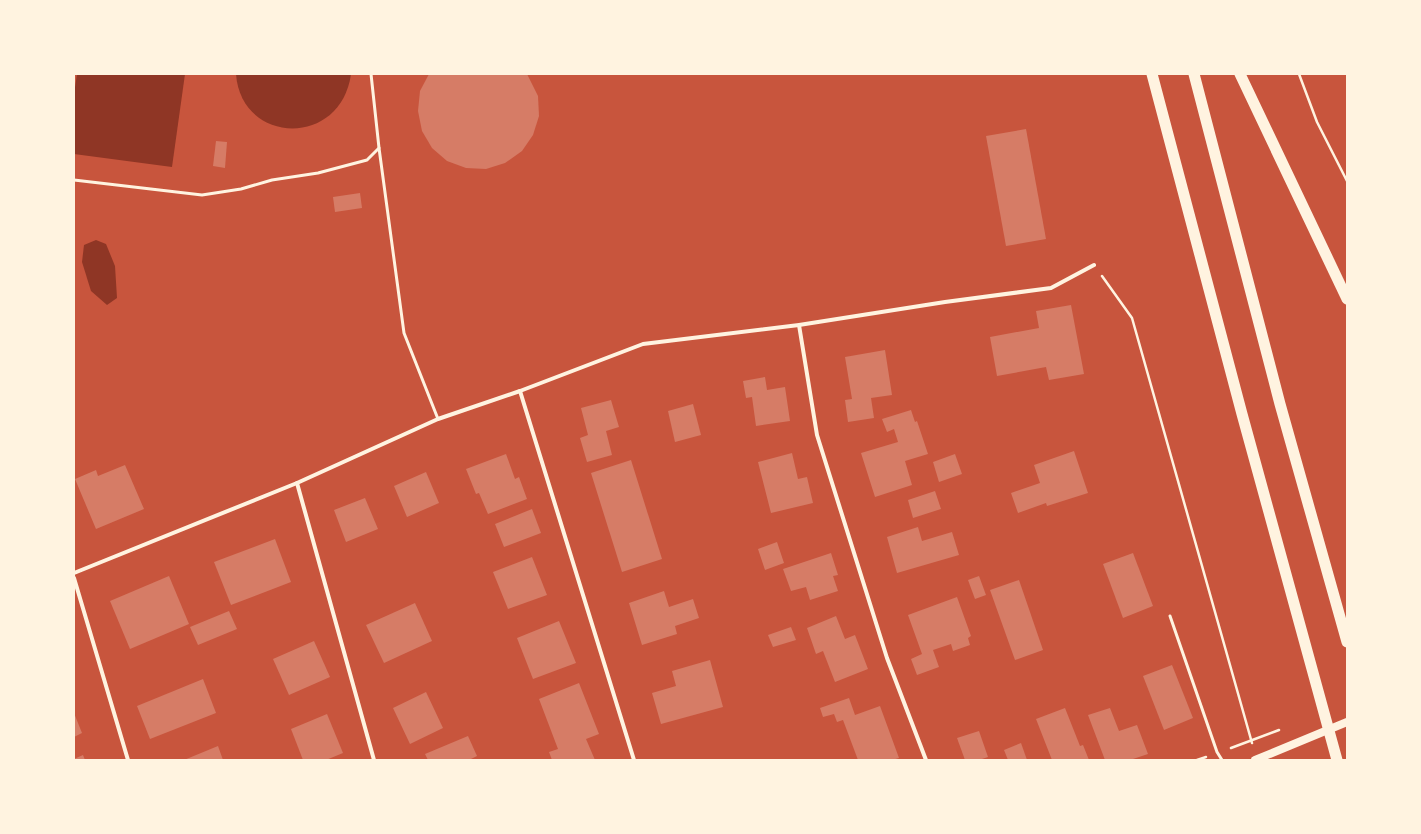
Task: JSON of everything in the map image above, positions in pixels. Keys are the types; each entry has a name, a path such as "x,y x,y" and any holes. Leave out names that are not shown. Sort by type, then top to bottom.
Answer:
{"highway":[{"path":"1152,74 1242,414 1337,760"},
{"path":"1194,74 1278,396 1347,642"},
{"path":"1240,74 1347,299"}],"main road":[{"path":"1256,759 1347,722"}],"street":[{"path":"74,572 297,483 438,419 520,391 642,344 799,325 945,302 1051,288 1094,265"},
{"path":"799,325 817,435 887,658 926,760"},
{"path":"520,391 634,760"},
{"path":"297,483 374,760"},
{"path":"74,578 128,760"}],"lane":[{"path":"371,74 379,148 404,333 438,419"},
{"path":"74,180 202,195 241,189 272,180 318,173 367,160 379,148"},
{"path":"1170,616 1217,752 1222,760"}],"path":[{"path":"1299,74 1317,122 1347,181"},
{"path":"1094,265 1132,318 1252,740 1256,759"},
{"path":"1197,760 1286,728"}],"shaded area":[{"path":"77,74 185,74 172,167 74,154 74,94"},
{"path":"236,74 351,74 343,98 330,115 312,125 292,128 272,125 255,114 242,97"},
{"path":"96,240 106,244 115,266 117,298 107,305 91,291 82,262 84,245"}],"building":[{"path":"429,74 527,74 538,96 539,116 533,135 522,151 505,163 486,169 466,168 447,161 432,148 422,131 418,111 420,91"},
{"path":"1026,129 1046,239 1006,246 986,136"},
{"path":"216,141 227,142 225,168 213,166"},
{"path":"360,193 362,208 335,212 333,197"},
{"path":"1071,305 1084,374 1049,380 1046,367 997,376 990,337 1039,328 1036,311"},
{"path":"885,350 892,395 871,398 874,418 848,422 845,400 852,399 845,357"},
{"path":"765,377 767,390 785,387 790,421 756,426 752,397 746,398 743,381"},
{"path":"611,400 619,427 606,431 612,455 587,462 580,438 588,435 581,408"},
{"path":"693,404 701,435 675,442 668,411"},
{"path":"911,410 915,422 917,421 928,454 905,461 912,485 875,497 861,453 898,442 894,429 887,432 882,419"},
{"path":"1074,451 1088,493 1047,506 1046,503 1018,513 1011,493 1040,483 1034,465"},
{"path":"792,453 798,479 807,477 813,503 771,513 758,462"},
{"path":"506,454 515,479 519,477 527,499 488,514 479,493 476,494 466,469"},
{"path":"955,454 962,474 939,482 933,462"},
{"path":"631,460 662,559 622,572 591,473"},
{"path":"125,465 144,509 96,529 75,479 96,470 98,476"},
{"path":"426,472 439,503 407,517 394,486"},
{"path":"935,491 941,509 913,518 908,500"},
{"path":"365,498 378,529 346,542 334,510"},
{"path":"532,509 541,533 504,547 495,524"},
{"path":"918,527 922,541 952,532 959,555 897,573 887,537"},
{"path":"275,539 291,582 231,605 214,562"},
{"path":"777,542 784,563 765,570 758,549"},
{"path":"831,553 838,575 833,576 838,591 810,600 806,587 791,591 783,569"},
{"path":"1133,553 1153,606 1123,618 1103,564"},
{"path":"532,557 547,595 508,609 493,572"},
{"path":"169,576 189,624 130,649 110,601"},
{"path":"979,576 986,595 975,599 968,580"},
{"path":"1019,580 1043,650 1015,660 990,590"},
{"path":"664,591 669,607 693,599 699,618 675,626 677,634 642,645 629,603"},
{"path":"957,597 971,636 968,638 970,645 953,651 951,644 933,650 939,667 917,675 911,659 922,654 908,615"},
{"path":"415,603 432,641 384,663 366,625"},
{"path":"229,611 237,629 198,645 190,627"},
{"path":"836,616 845,639 855,635 868,669 835,682 823,651 816,654 807,628"},
{"path":"559,621 576,663 533,679 517,638"},
{"path":"791,627 796,640 773,647 768,635"},
{"path":"314,641 330,677 289,695 273,659"},
{"path":"710,660 723,707 661,724 652,693 676,686 672,671"},
{"path":"1172,665 1193,718 1164,730 1143,676"},
{"path":"203,679 216,713 150,739 137,706"},
{"path":"579,683 599,734 586,739 595,760 552,760 549,752 558,749 539,699"},
{"path":"426,692 443,728 410,744 393,708"},
{"path":"849,698 855,715 880,706 899,758 892,760 858,760 843,720 837,722 834,714 823,717 820,708"},
{"path":"1065,708 1080,746 1083,745 1089,760 1052,760 1036,719"},
{"path":"1110,708 1119,731 1137,725 1148,754 1130,760 1105,760 1088,715"},
{"path":"74,713 82,733 74,737"},
{"path":"327,714 343,753 326,760 303,760 291,729"},
{"path":"979,731 988,757 979,760 965,760 957,738"},
{"path":"468,736 477,756 469,760 428,760 425,754"},
{"path":"1021,743 1027,760 1008,760 1004,750"},
{"path":"218,746 223,760 184,760"},
{"path":"83,755 85,760 74,760 74,759"}]}
